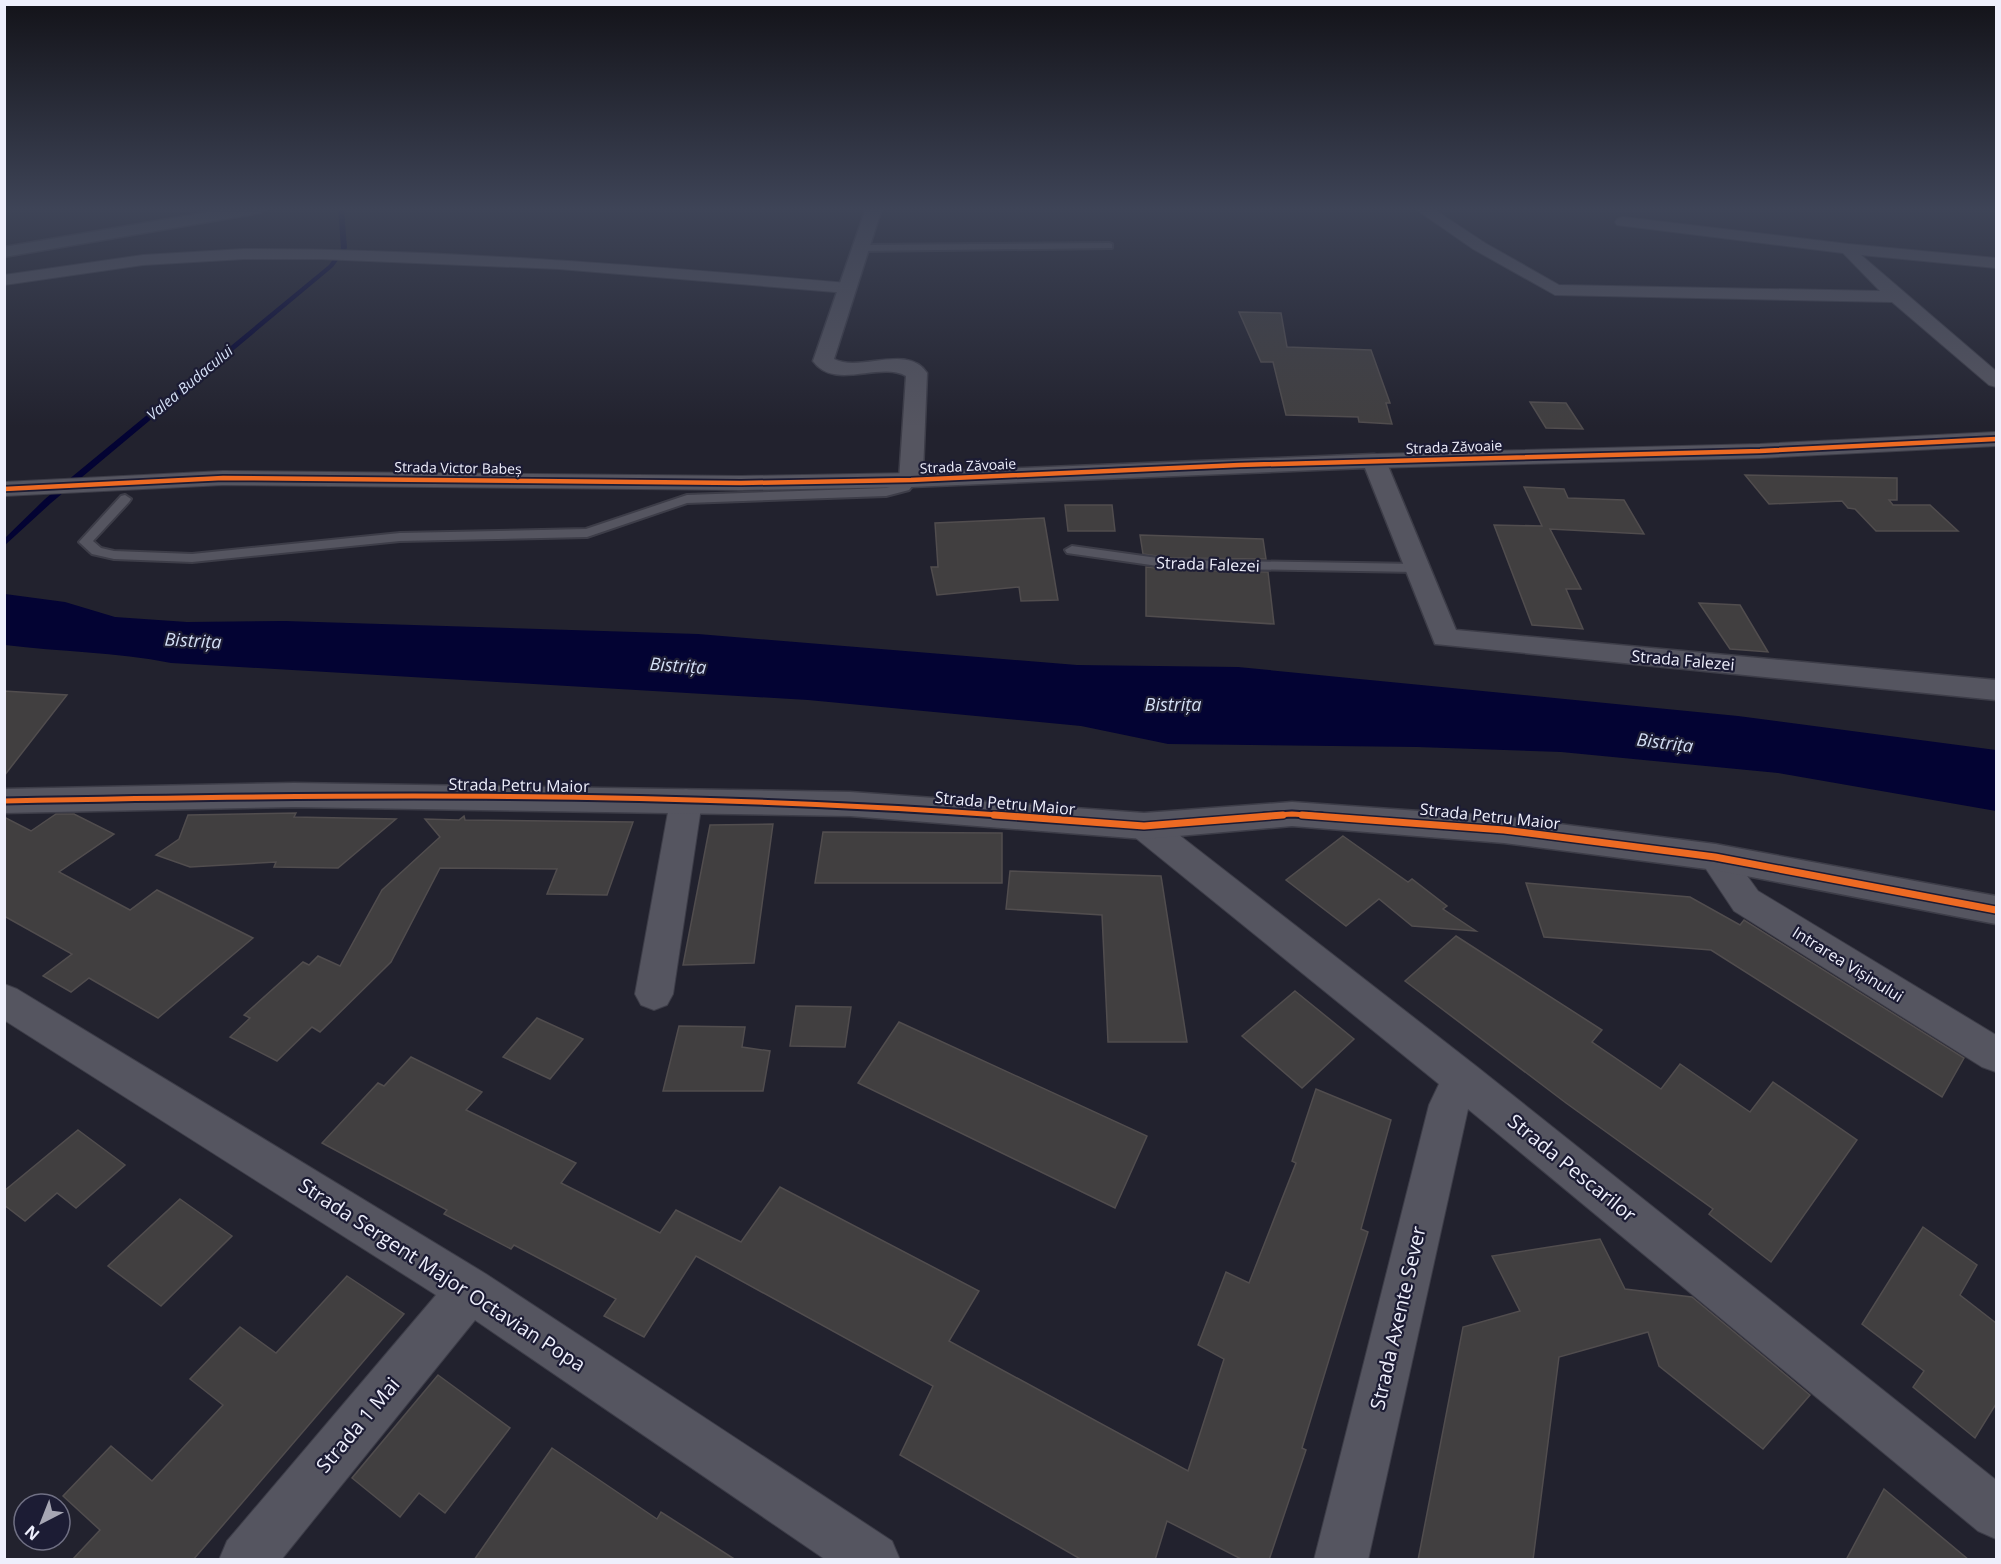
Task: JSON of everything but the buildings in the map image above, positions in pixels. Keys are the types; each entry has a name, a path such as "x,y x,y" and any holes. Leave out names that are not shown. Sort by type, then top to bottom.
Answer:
{"street":[{"path":"763,281 847,288"},
{"path":"849,281 823,361 835,367 915,370 918,377 911,480"},
{"path":"1539,281 1555,290 1897,297"},
{"path":"1879,281 1996,381"},
{"name":"Strada Zăvoaie","path":"911,480 1374,461 1760,451 1996,439"},
{"name":"Strada Falezei","path":"1374,461 1445,638 1996,690"},
{"name":"Strada Victor Babeș","path":"4,489 223,478 741,483 911,480"},
{"name":"Strada Petru Maior","path":"4,801 294,795 850,804 1144,826 1292,814 1504,830 1716,857 1996,910"},
{"path":"654,994 686,801"},
{"name":"Strada Pescarilor","path":"1144,826 1462,1079 1996,1513"},
{"name":"Intrarea Vișinului","path":"1716,857 1746,901 1996,1055"},
{"name":"Strada Sergent Major Octavian Popa","path":"4,1000 470,1290 845,1552"},
{"name":"Strada Axente Sever","path":"1341,1560 1449,1105 1462,1079"},
{"name":"Strada 1 Mai","path":"246,1560 470,1290"}],"lane":[{"path":"125,499 85,542 97,551 114,555 192,558 400,537 587,533 614,526 649,510 687,499 886,492 905,487 911,480"},
{"name":"Strada Falezei","path":"1072,550 1172,564 1416,568"}],"water":[{"name":"Bistrița","path":"5,594 65,602 115,617 187,622 285,621 698,634 1077,665 1238,667 1738,716 1996,750 1996,811 1778,773 1561,752 1417,747 1168,744 1081,726 808,700 171,663 5,645"}],"waterway":[{"name":"Valea Budacului","path":"4,544 48,501 313,281"}],"cycle path":[{"path":"4,489 223,478 741,483 911,480 1239,465 1760,451 1996,439"},
{"path":"4,801 294,795 850,804 1144,826 1292,814 1504,830 1715,857 1996,910"}]}
